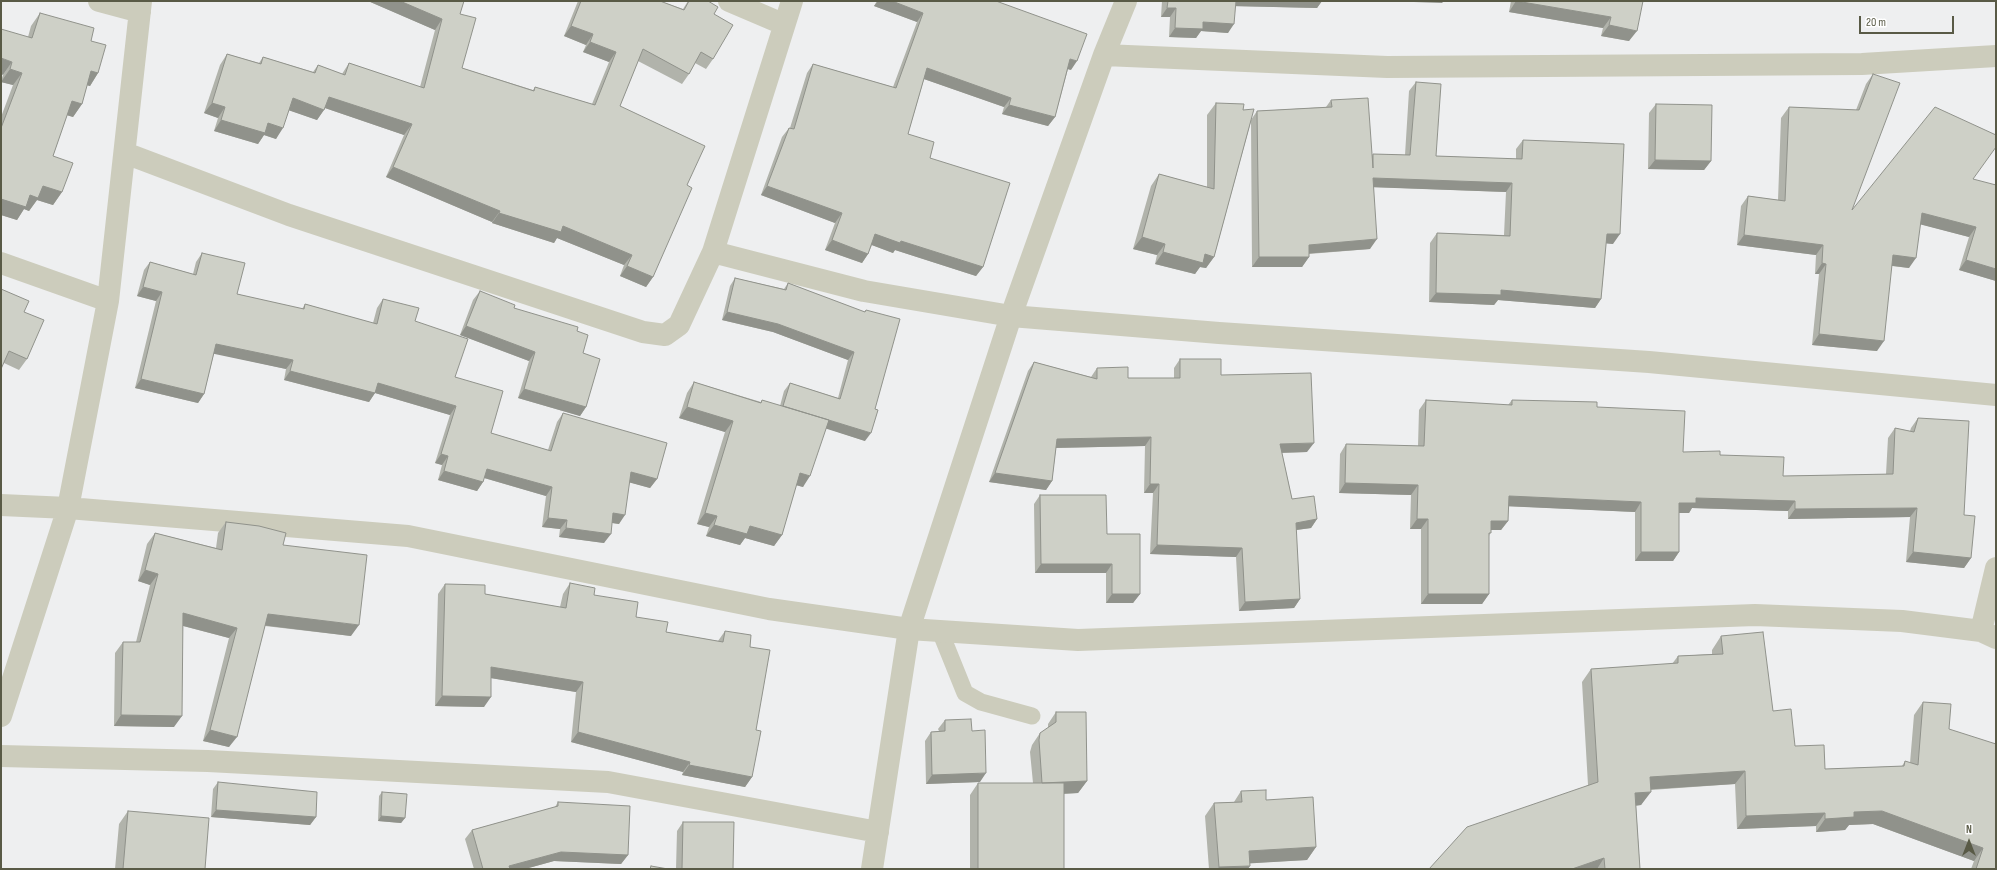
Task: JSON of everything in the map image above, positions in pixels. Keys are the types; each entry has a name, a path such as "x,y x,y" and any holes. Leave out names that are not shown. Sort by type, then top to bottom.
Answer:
{"street":[{"path":"1,716 68,508 108,301 126,153 140,6 99,1"},
{"path":"729,1 783,24"},
{"path":"126,153 289,215 644,332 665,334 679,325 713,252 783,24 792,1"},
{"path":"872,869 909,629 1011,316 1104,55 1126,1"},
{"path":"1104,55 1387,67 1862,64 1996,56"},
{"path":"713,252 864,291 1011,316 1218,333 1649,362 1996,395"},
{"path":"1,263 108,301"},
{"path":"1,505 68,508 408,536 769,609 909,629 1078,640 1755,615 1902,621 1989,634 1996,568"},
{"path":"1,756 208,760 608,782 878,832"}],"lane":[{"path":"940,631 965,693 981,702 1032,716"}],"building":[{"path":"400,1 464,1 460,14 476,18 462,68 534,91 535,87 595,105 616,52 590,42 593,34 571,26 581,1 660,1 684,10 689,1 708,1 718,7 714,14 733,25 713,59 701,52 689,74 643,49 620,106 705,146 687,185 692,188 653,277 627,266 632,255 563,226 561,232 499,213 500,211 393,167 412,124 329,97 324,110 293,98 283,128 268,123 265,133 221,120 225,107 212,103 227,54 261,64 263,57 315,73 318,65 345,75 349,63 424,88 442,19"},
{"path":"892,1 996,1 1087,34 1077,61 1070,59 1055,117 1009,105 1011,98 927,68 908,134 934,142 930,158 1010,183 983,267 901,241 900,243 875,234 868,254 832,240 842,213 767,186 789,128 794,129 813,64 896,88 923,13"},
{"path":"1168,1 1236,1 1234,24 1203,22 1203,29 1175,28 1176,8 1167,8"},
{"path":"1516,1 1643,1 1637,31 1609,25 1611,17"},
{"path":"40,13 94,28 91,41 106,45 98,73 91,71 82,104 72,101 53,156 73,163 62,192 43,186 38,198 30,195 26,207 1,199 1,128 22,73 10,69 12,62 1,58 1,29 32,38"},
{"path":"1873,74 1900,83 1852,210 1935,107 1996,135 1996,147 1973,179 1996,185 1996,269 1966,260 1976,227 1922,213 1916,258 1893,255 1884,341 1819,334 1826,264 1822,263 1823,245 1744,235 1748,196 1785,201 1789,107 1859,110"},
{"path":"1416,82 1441,84 1436,156 1522,159 1523,140 1624,144 1620,234 1607,234 1601,299 1501,290 1501,295 1436,293 1437,233 1510,236 1512,183 1373,178 1377,239 1309,245 1309,257 1259,257 1257,111 1332,107 1331,100 1368,98 1373,168 1373,154 1410,155"},
{"path":"1216,103 1244,104 1243,110 1254,109 1214,257 1205,254 1203,263 1163,252 1165,244 1142,237 1159,174 1214,189"},
{"path":"1656,104 1712,105 1711,161 1655,160"},
{"path":"202,253 245,263 237,294 304,309 305,304 377,324 383,299 419,308 415,321 468,339 455,377 503,391 491,433 551,451 563,413 667,443 657,479 631,472 625,515 613,513 611,534 566,528 567,520 548,518 552,487 487,469 483,482 444,471 448,456 441,454 456,406 378,383 375,393 290,371 293,360 216,344 204,394 141,379 162,292 143,287 150,262 196,275"},
{"path":"735,278 786,290 788,283 865,312 866,310 900,319 875,409 878,410 871,433 783,406 790,383 840,399 854,352 778,324 727,312"},
{"path":"1,289 29,301 24,312 44,320 27,359 9,351 1,369"},
{"path":"480,291 515,305 514,308 578,327 577,331 588,335 583,353 600,359 586,407 524,389 535,352 466,326"},
{"path":"1180,359 1221,359 1221,375 1311,373 1314,443 1280,444 1292,499 1314,496 1317,519 1296,523 1300,599 1245,602 1242,548 1157,545 1159,484 1150,484 1151,437 1057,439 1052,481 995,473 1034,362 1097,379 1097,368 1128,367 1128,378 1180,378"},
{"path":"694,382 761,403 762,400 829,420 810,476 800,473 782,535 750,526 747,534 714,525 717,516 705,513 733,421 687,407"},
{"path":"1426,400 1512,405 1512,400 1597,402 1597,407 1685,411 1683,452 1720,451 1720,455 1784,457 1783,476 1893,474 1895,428 1914,432 1918,418 1969,421 1964,515 1975,516 1971,558 1913,552 1917,508 1795,509 1795,501 1696,498 1696,503 1679,503 1679,552 1641,552 1641,502 1509,496 1508,521 1491,521 1491,533 1489,533 1489,594 1428,594 1428,519 1417,519 1418,485 1345,483 1346,444 1424,446"},
{"path":"1040,495 1106,495 1107,534 1140,534 1140,594 1112,594 1112,564 1041,564"},
{"path":"226,522 259,526 286,533 283,545 367,555 359,625 268,614 237,737 210,730 237,628 183,613 182,716 121,715 123,642 140,642 158,574 145,570 155,533 222,550"},
{"path":"570,583 595,588 594,595 638,602 636,617 668,622 666,632 723,642 725,631 751,635 750,647 770,650 756,730 761,731 752,777 689,765 690,762 578,732 583,682 491,667 491,697 442,696 445,584 485,585 485,594 566,608"},
{"path":"1763,632 1773,711 1791,709 1795,746 1824,745 1825,769 1904,766 1905,761 1918,765 1923,702 1951,704 1949,729 1996,744 1996,869 1976,869 1983,848 1882,811 1854,812 1854,817 1825,819 1825,813 1746,816 1745,771 1650,777 1651,792 1635,793 1640,869 1605,869 1604,858 1572,869 1429,869 1467,827 1598,782 1591,669 1678,663 1678,656 1723,654 1721,636"},
{"path":"1056,712 1086,712 1087,781 1042,783 1039,740 1040,733 1056,722"},
{"path":"971,719 972,731 985,730 986,773 932,775 931,732 945,731 945,720"},
{"path":"218,782 317,792 316,817 216,810"},
{"path":"978,783 1064,783 1064,869 978,869"},
{"path":"1266,790 1266,800 1313,797 1316,847 1249,851 1250,866 1219,867 1214,803 1242,802 1241,791"},
{"path":"382,792 407,794 405,818 381,816"},
{"path":"558,802 630,806 628,855 561,852 509,866 510,869 483,869 472,830 558,806"},
{"path":"128,811 209,818 205,869 123,869"},
{"path":"683,822 734,822 733,869 682,869"},
{"path":"651,866 668,869 650,869"}]}
